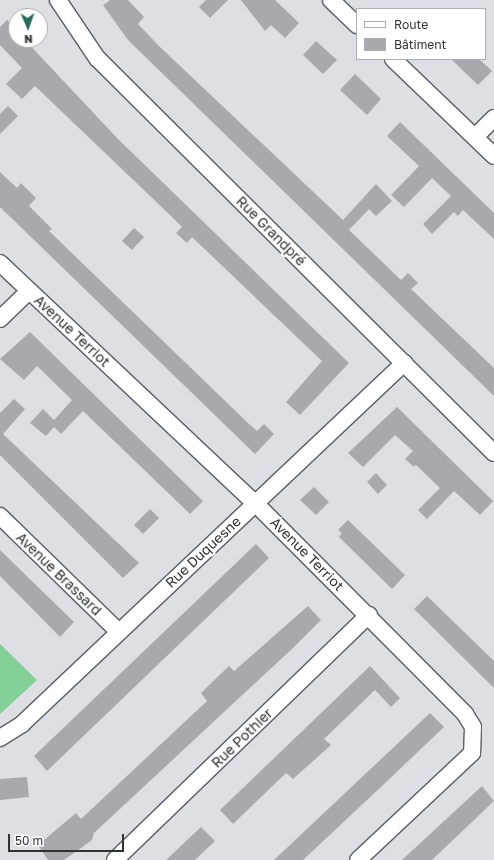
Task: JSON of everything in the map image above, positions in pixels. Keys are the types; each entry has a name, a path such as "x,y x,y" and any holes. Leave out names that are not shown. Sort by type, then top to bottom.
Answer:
{"street":[{"name":"Rue Grandpré","path":"58,0 97,58 494,453"},
{"path":"331,0 356,24"},
{"path":"394,60 494,156"},
{"path":"474,137 494,118"},
{"name":"Avenue Terriot","path":"0,263 255,503 465,714 473,727 474,740 472,753 464,765 358,860"},
{"path":"0,319 29,290"},
{"name":"Rue Duquesne","path":"0,738 22,724 404,363"},
{"name":"Avenue Brassard","path":"0,516 119,632"},
{"name":"Rue Pothier","path":"115,860 368,615"}],"green space":[{"path":"0,644 37,680 0,714"}],"building":[{"path":"110,0 128,0 144,17 138,24 160,47 343,220 376,184 392,201 376,216 369,209 349,230 401,280 408,273 418,283 411,289 494,368 494,396 128,40 103,5"},
{"path":"206,0 228,0 210,18 199,7"},
{"path":"241,0 275,0 299,23 285,38 271,25 265,31"},
{"path":"7,20 8,48 33,48 118,139 349,363 300,415 286,402 322,361 192,237 187,243 176,233 182,227 35,86 22,99 6,84 22,68 0,45 0,27"},
{"path":"316,41 337,60 323,74 303,55"},
{"path":"452,60 480,60 492,71 478,85"},
{"path":"355,74 381,99 367,115 340,90"},
{"path":"8,106 18,116 0,134 0,114"},
{"path":"400,122 494,213 494,239 463,210 458,216 454,212 432,234 423,224 451,196 432,178 404,207 391,195 419,166 387,136"},
{"path":"0,172 17,188 21,183 36,198 29,206 52,229 49,231 248,423 257,431 264,424 274,434 255,454 0,207"},
{"path":"134,228 144,237 132,250 122,241"},
{"path":"30,332 203,501 190,514 83,411 61,434 54,427 46,436 30,423 43,409 54,420 72,400 37,366 24,380 0,359"},
{"path":"14,399 25,409 3,434 139,563 123,578 0,455 0,413"},
{"path":"397,407 493,501 480,515 454,491 427,519 418,510 440,488 416,465 414,467 405,459 413,451 395,435 363,467 348,453"},
{"path":"376,473 387,485 378,494 367,482"},
{"path":"314,487 329,502 316,515 300,500"},
{"path":"150,509 159,518 143,534 134,525"},
{"path":"348,520 405,575 392,589 339,537 342,533 338,530"},
{"path":"256,544 269,558 47,771 34,756"},
{"path":"0,550 74,622 60,637 0,576"},
{"path":"427,596 494,661 494,688 414,609"},
{"path":"308,606 321,620 294,647 94,833 92,840 64,860 48,860 38,845 76,813 81,819 207,701 201,693 229,666 234,671"},
{"path":"370,666 400,698 391,707 375,690 324,739 331,745 293,779 286,773 233,824 220,810"},
{"path":"430,713 444,727 383,785 303,860 274,860"},
{"path":"27,777 29,797 0,800 0,779"},
{"path":"482,786 494,801 432,860 402,860"},
{"path":"201,827 215,841 195,860 166,860"}]}
